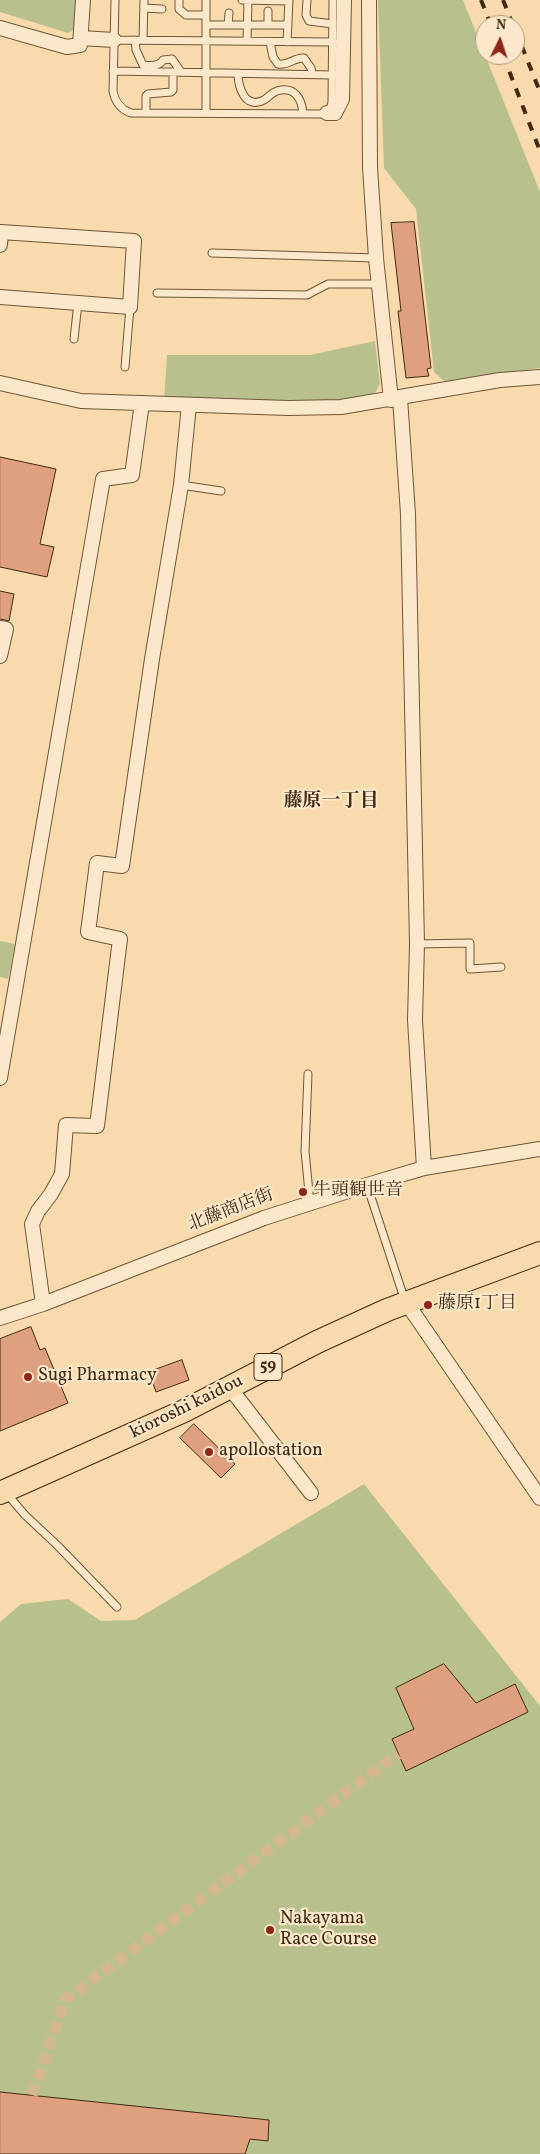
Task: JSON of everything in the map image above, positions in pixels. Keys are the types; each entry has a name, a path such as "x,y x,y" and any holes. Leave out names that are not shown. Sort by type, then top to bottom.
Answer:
{"main road":[{"name":"kioroshi kaidou","path":"2,1492 109,1446 230,1388 317,1342 406,1302 540,1253"}],"street":[{"path":"0,28 67,47 80,45 83,0"},
{"path":"327,113 335,114 342,99 344,0"},
{"path":"369,0 370,167 376,258 378,284 396,399 408,514 417,944 415,1020 424,1168"},
{"path":"80,38 114,40"},
{"path":"0,245 1,232 134,241 130,307 0,297"},
{"path":"0,383 81,401 288,408 341,407 500,380 540,377"},
{"path":"0,1078 103,479 132,475 142,403"},
{"path":"43,1304 32,1224 38,1211 51,1194 62,1174 66,1125 97,1126 120,939 88,932 98,863 122,866 181,485 189,405"},
{"path":"0,628 6,629 0,656"},
{"name":"北藤商店街","path":"0,1318 43,1304 264,1218 367,1185 424,1168 540,1149"},
{"path":"406,1302 540,1498"},
{"path":"230,1388 310,1493"}],"lane":[{"path":"115,0 113,91 114,99 118,105 131,113 206,114 327,113 332,102 333,0"},
{"path":"179,0 179,9 186,15 206,16"},
{"path":"206,0 206,114"},
{"path":"242,0 289,0 287,42"},
{"path":"248,0 248,41"},
{"path":"307,0 307,19 309,21 333,24"},
{"path":"143,40 144,4 162,9"},
{"path":"268,11 268,25"},
{"path":"228,24 229,14"},
{"path":"206,25 288,25"},
{"path":"114,40 334,42"},
{"path":"135,40 136,50 143,65 153,66 161,63 163,60 172,59 177,72 171,92 148,94 146,96 146,113"},
{"path":"270,42 273,56 278,64 283,65 297,58 304,58 311,68 312,74"},
{"path":"113,71 333,75"},
{"path":"238,73 240,90 248,100 253,102 264,100 276,91 289,90 296,93 300,99 303,114"},
{"path":"212,253 376,258"},
{"path":"157,293 307,295 328,284 378,284"},
{"path":"74,339 78,303"},
{"path":"125,367 130,307"},
{"path":"181,485 221,491"},
{"path":"417,944 470,944 470,969 501,967"},
{"path":"308,1074 305,1151 310,1203"},
{"path":"367,1185 406,1302"},
{"path":"2,1492 117,1607"}],"green space":[{"path":"0,0 78,0 76,29 68,33 0,12"},
{"path":"378,0 463,0 475,30 475,65 489,65 540,192 540,368 445,382 434,372 416,209 384,168"},
{"path":"375,341 380,384 374,395 327,401 236,402 164,400 167,355 310,355"},
{"path":"0,941 15,944 8,979 0,977"},
{"name":"Nakayama Race Course","path":"364,1484 540,1706 540,2154 0,2154 0,1622 21,1604 68,1599 101,1621 135,1620"}],"building":[{"path":"414,222 431,368 427,369 429,376 406,378 398,311 401,311 391,223"},
{"path":"0,457 56,469 40,544 54,547 47,577 0,567"},
{"path":"0,591 14,594 9,621 0,619"},
{"name":"Sugi Pharmacy","path":"31,1327 40,1350 45,1348 68,1403 0,1431 0,1339"},
{"path":"182,1360 189,1380 156,1392 149,1372"},
{"path":"194,1424 235,1464 221,1478 180,1438"},
{"path":"444,1664 476,1703 515,1684 528,1712 406,1771 392,1739 414,1729 396,1688"},
{"path":"0,2092 269,2120 268,2141 250,2139 245,2154 0,2154"}],"tunnel":[{"path":"32,2095 65,2000 398,1754"}],"railway":[{"path":"481,0 487,15"},
{"path":"503,0 509,15"},
{"path":"525,54 540,92"},
{"path":"507,65 540,151"}],"place":[{"name":"牛頭観世音","path":"303,1192"},
{"name":"藤原1丁目","path":"428,1305"},
{"name":"Sugi Pharmacy","path":"28,1377"},
{"name":"apollostation","path":"209,1452"},
{"name":"Nakayama Race Course","path":"270,1930"}],"district":[{"name":"藤原一丁目","path":"331,803"}]}
